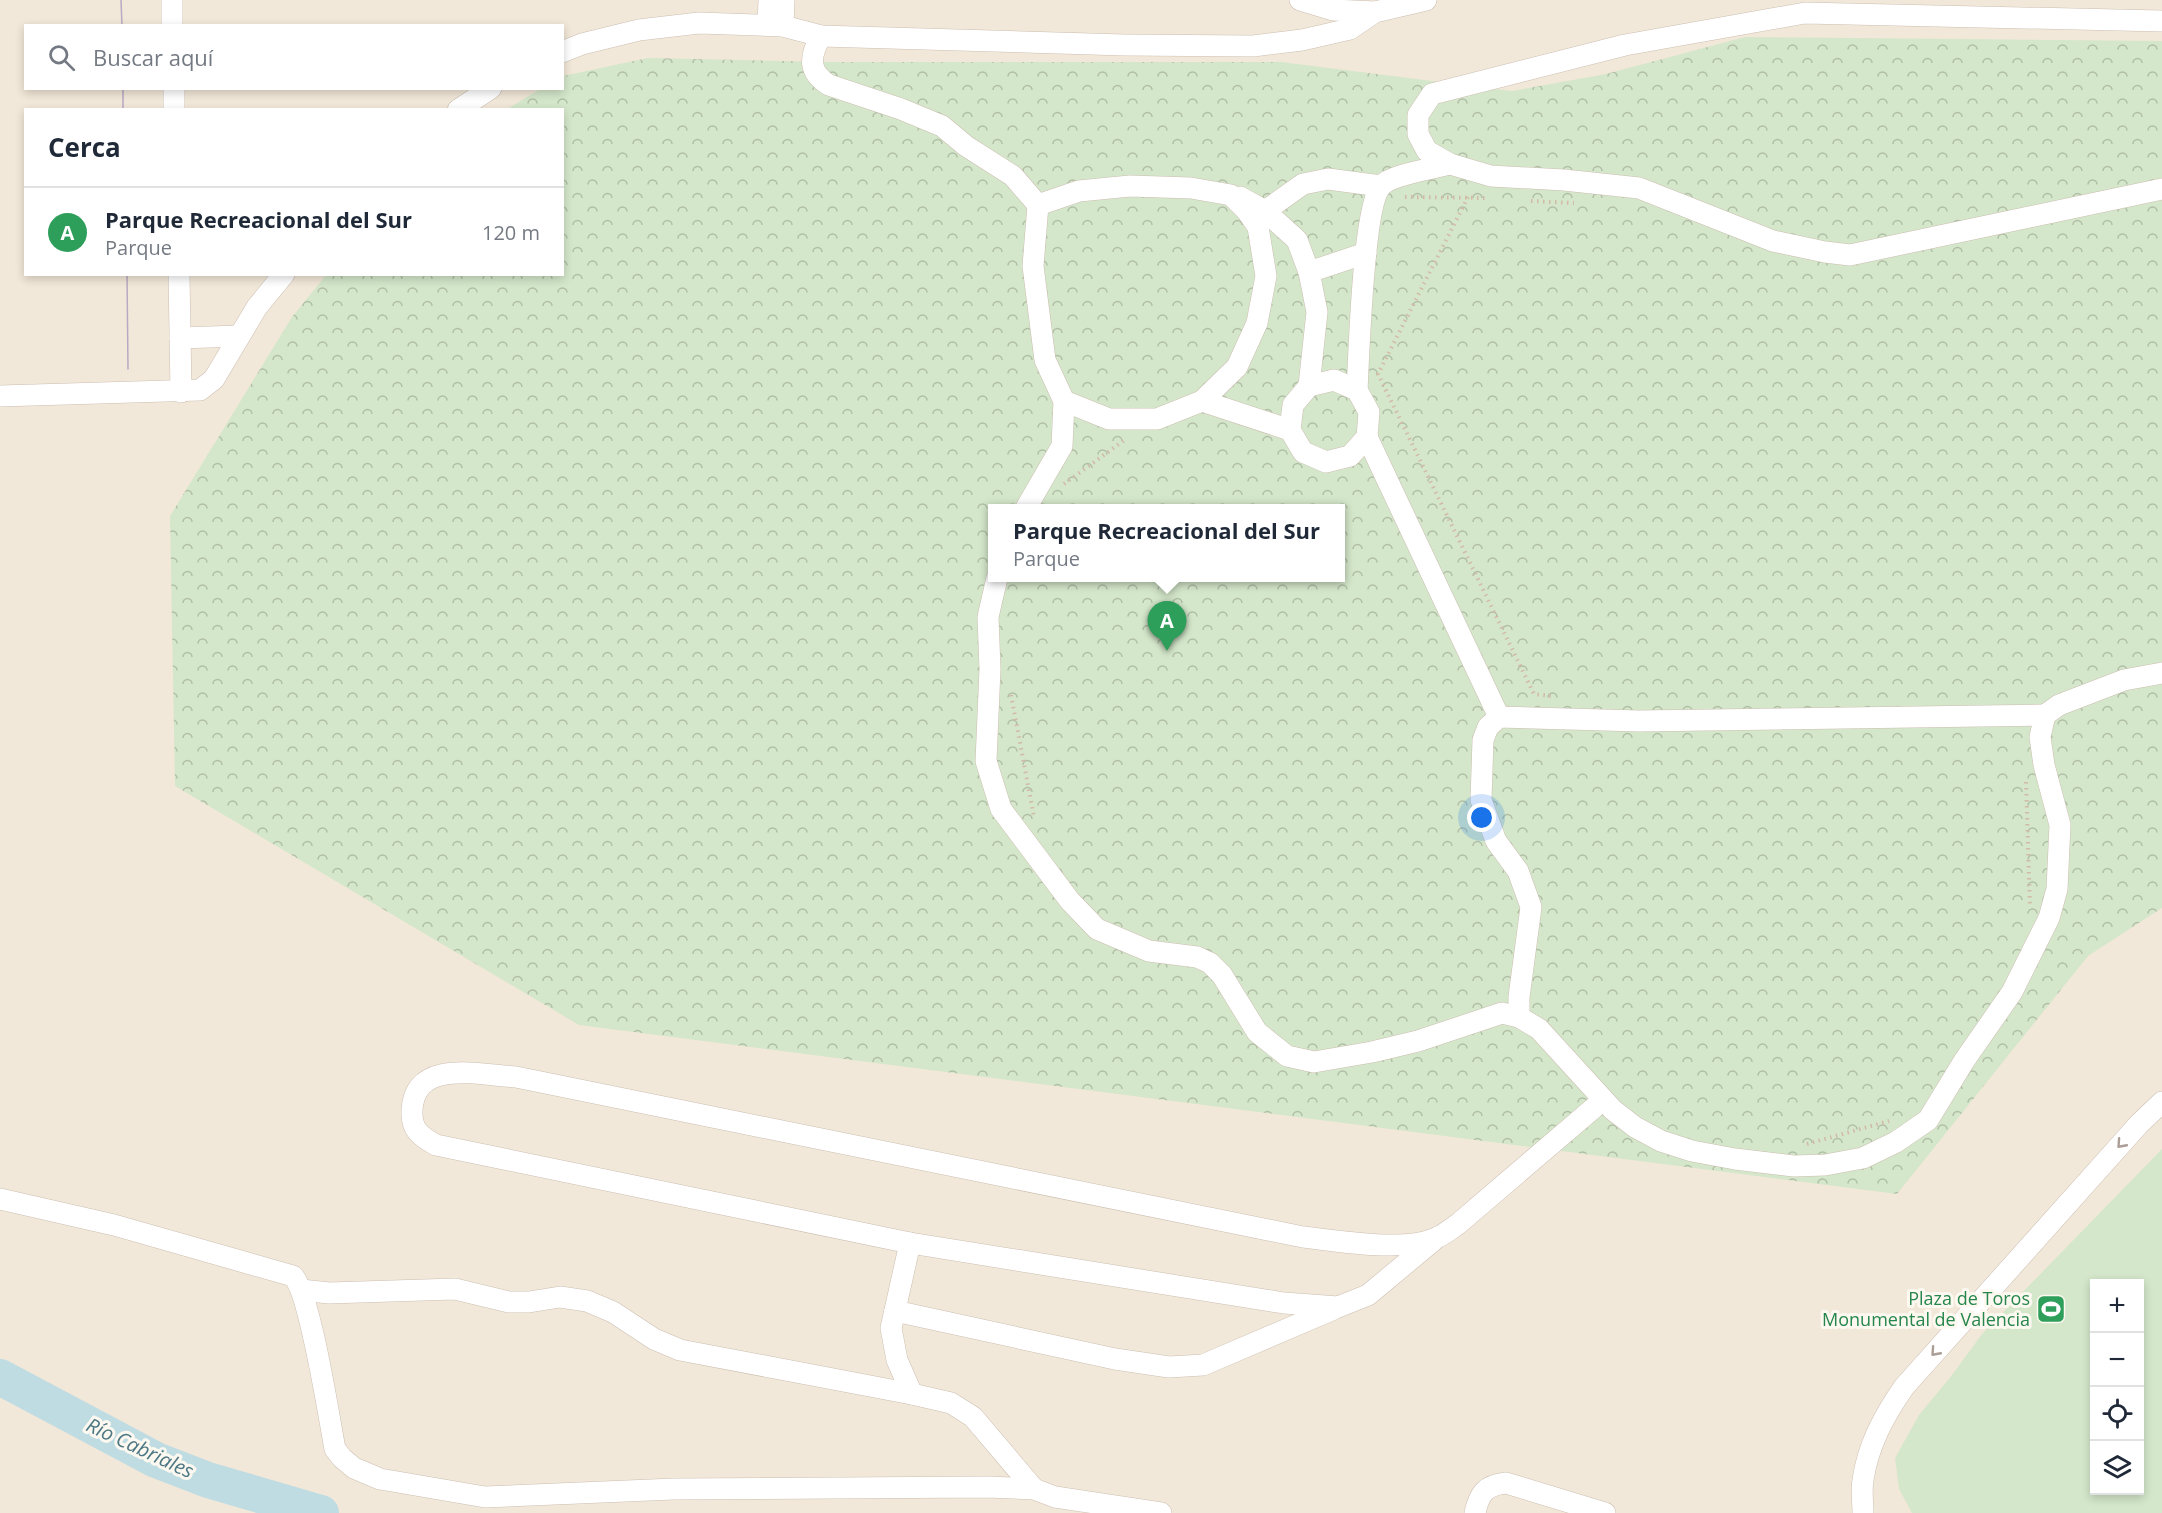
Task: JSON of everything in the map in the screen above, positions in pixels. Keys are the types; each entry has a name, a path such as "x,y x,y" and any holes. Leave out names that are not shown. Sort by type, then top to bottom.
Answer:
{"street":[{"path":"172,0 172,24"},
{"path":"769,0 775,25"},
{"path":"775,25 784,0"},
{"path":"1300,0 1333,10 1375,12 1426,0"},
{"path":"564,51 582,44 639,30 699,23 775,25 821,36 1124,45 1253,46 1302,40 1350,29 1375,12"},
{"path":"2162,21 1805,13 1625,45 1432,94 1418,115 1418,134 1427,151 1450,164 1491,176 1564,180 1639,188 1773,241 1850,255 2162,189"},
{"path":"821,36 814,48 813,60 814,71 820,79 830,85 901,109 942,126 966,146 1013,176 1038,205 1033,266 1045,360 1064,401 1062,446 1028,504"},
{"path":"174,90 174,108"},
{"path":"461,108 487,90"},
{"path":"1450,164 1396,178 1378,191 1368,228 1356,390 1369,412 1367,437 1499,717"},
{"path":"1265,211 1303,184 1328,179 1378,191"},
{"path":"1038,205 1079,190 1130,186 1191,188 1231,195 1265,211 1297,240 1309,272 1317,312 1309,386 1293,405 1290,430 1303,452 1326,462 1350,456 1367,437"},
{"path":"1064,401 1109,419 1157,419 1202,401 1237,367 1257,323 1266,276 1258,227 1247,211 1231,195"},
{"path":"1309,272 1366,253"},
{"path":"179,276 181,392"},
{"path":"0,396 200,390 214,379 257,307 282,276"},
{"path":"180,338 239,336"},
{"path":"1309,386 1334,381 1356,390"},
{"path":"1202,401 1290,430"},
{"path":"996,582 988,617 990,669 986,761 1001,809 1070,901 1097,929 1149,951 1197,957 1210,963 1222,975 1257,1032 1287,1056 1314,1062 1418,1041 1502,1013 1519,1017 1539,1029 1612,1110 1635,1126 1661,1141 1735,1159 1794,1166 1825,1165 1863,1158 1896,1142 1928,1120 1964,1061 2012,992 2049,918 2056,889 2060,825 2044,765 2040,737 2046,715"},
{"path":"1519,1017 1518,997 1531,908 1518,871 1496,841 1481,800 1483,740 1488,727 1499,717 1639,721 2046,715 2059,705 2124,680 2162,673"},
{"path":"1338,1307 1284,1304 910,1244 436,1145 419,1135 412,1120 415,1093 427,1079 446,1073 516,1077 1303,1237 1361,1244 1411,1244 1437,1238"},
{"path":"895,1311 1115,1359 1169,1367 1203,1365 1368,1295 1437,1238 1458,1224 1603,1100"},
{"path":"1863,1513 1862,1482 1871,1446 1885,1415 1904,1387 2139,1124 2162,1102"},
{"path":"0,1198 114,1225 292,1276 298,1281 309,1318 335,1449 354,1468 380,1479 485,1497 674,1489 988,1487 1034,1489 1086,1508 1161,1513"},
{"path":"910,1244 891,1328 897,1360 912,1394"},
{"path":"301,1290 329,1293 455,1289 509,1302 529,1302 560,1297 587,1301 613,1312 654,1339 680,1350 951,1403 973,1417 1034,1489"},
{"path":"1475,1513 1478,1500 1486,1490 1494,1484 1506,1483 1605,1513"}],"path":[{"path":"1378,191 1491,198"},
{"path":"1468,196 1378,374 1534,694 1557,697"},
{"path":"1526,200 1584,204"},
{"path":"1059,488 1124,440 1134,436"}],"shaded area":[{"path":"0,0 2162,0 2162,1513 0,1513"}],"green space":[{"path":"1745,37 2162,41 2162,908 2088,956 1897,1194 579,1025 175,786 170,516 292,317 325,276 564,276 564,108 509,108 538,90 564,90 564,76 648,58 827,62 1281,62 1512,91 1606,74"},
{"name":"Plaza de Toros Monumental de Valencia","path":"2162,1149 2162,1513 1912,1513 1899,1489 1895,1458 1919,1415 1982,1334"}],"waterway":[{"name":"Río Cabriales","path":"0,1377 156,1460 208,1480 321,1513"}],"tram line":[{"path":"121,0 122,24"},
{"path":"123,90 123,108"},
{"path":"127,276 128,369"}],"place":[{"name":"Parque Recreacional del Sur","path":"1167,651"},
{"name":"Plaza de Toros Monumental de Valencia","path":"2051,1309"}]}
